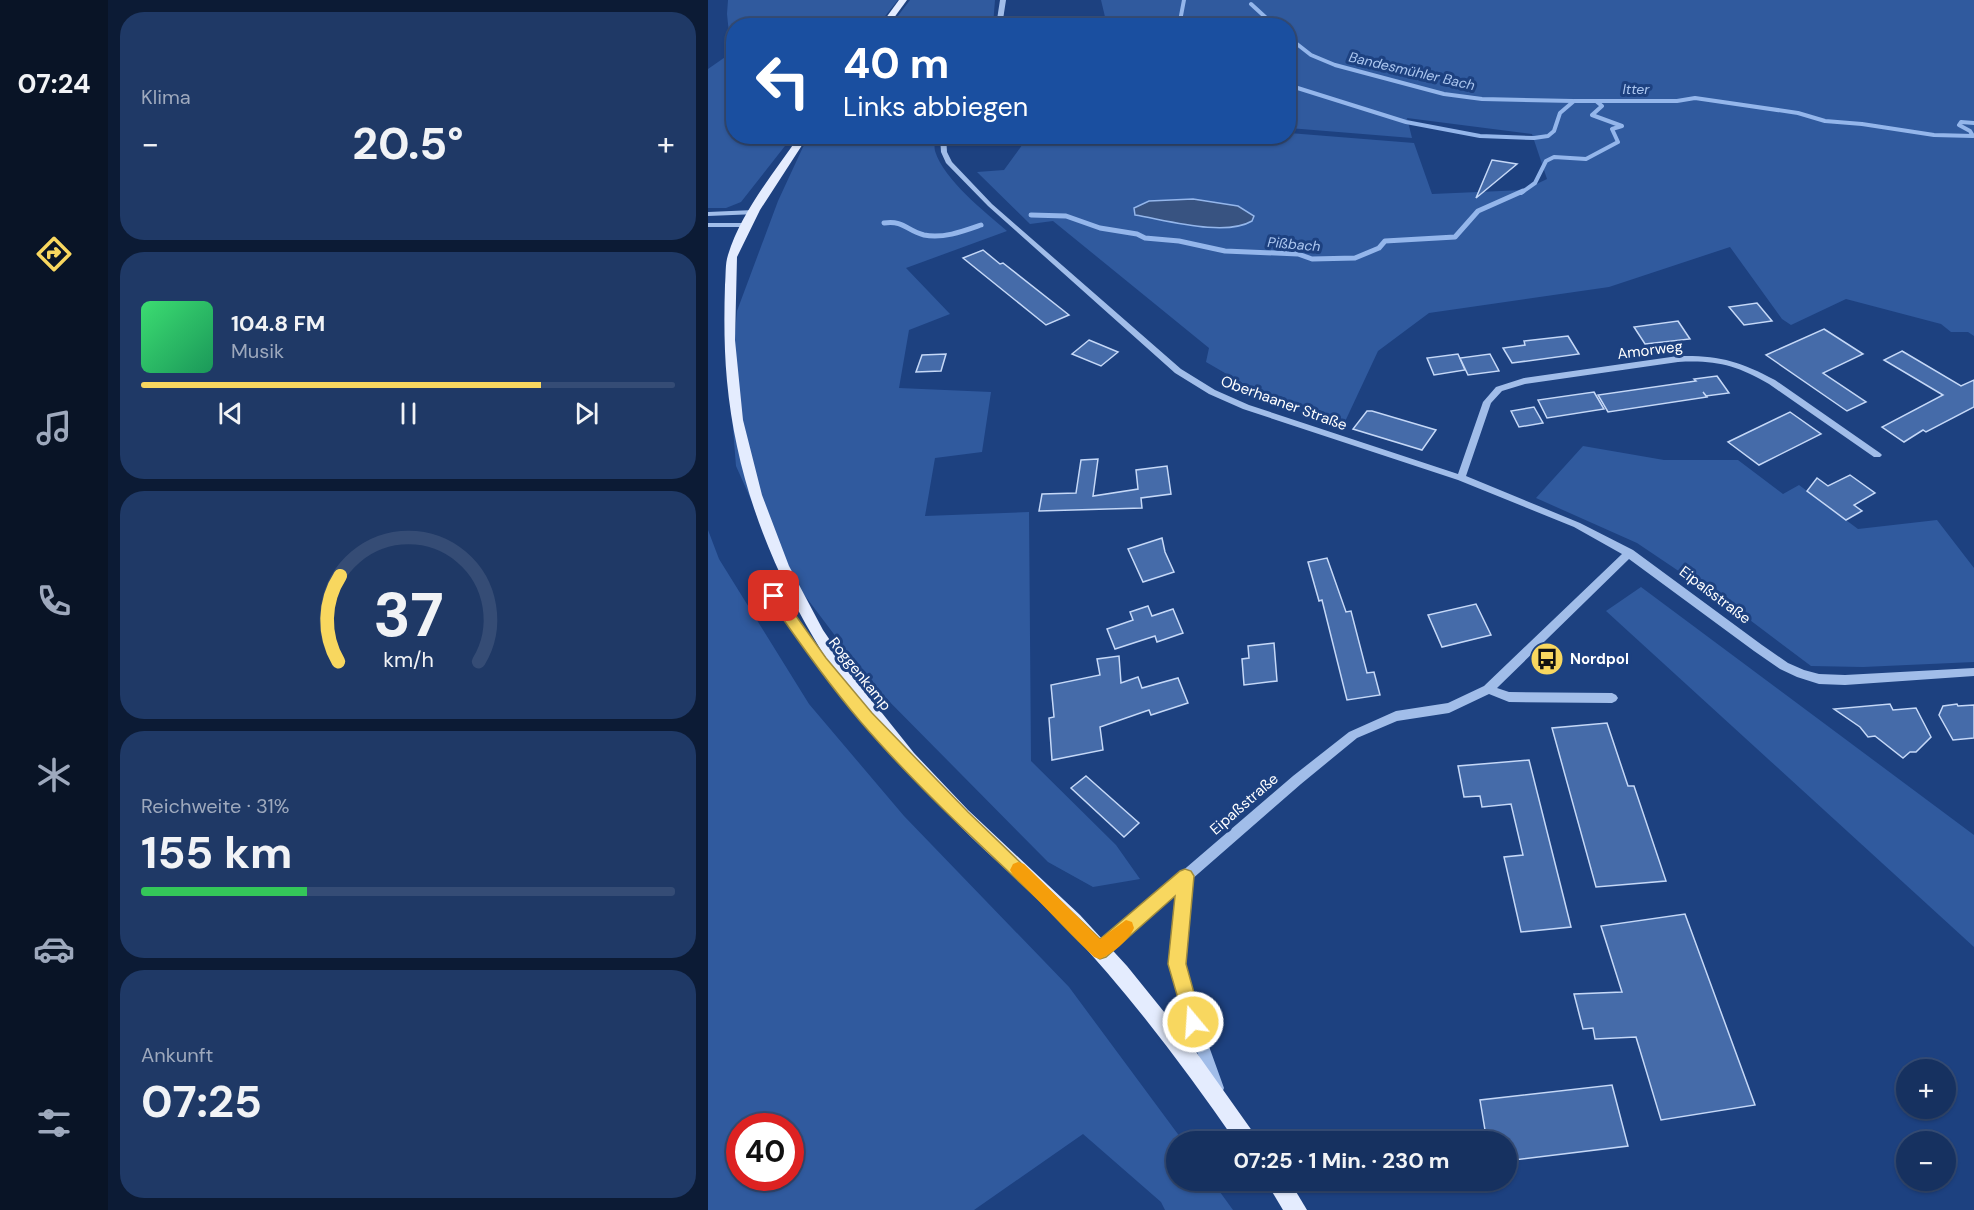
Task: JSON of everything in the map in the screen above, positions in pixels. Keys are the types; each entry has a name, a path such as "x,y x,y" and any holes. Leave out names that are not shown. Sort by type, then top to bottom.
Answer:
{"main road":[{"path":"890,18 903,0"},
{"path":"718,302 733,255 747,225 799,144"},
{"name":"Roggenkamp","path":"798,630 866,718 962,817 1073,922 1100,951 1144,1002 1241,1131"},
{"path":"1283,1191 1296,1210"}],"street":[{"path":"1000,18 1003,0"},
{"name":"Oberhaaner Straße","path":"944,144 944,152 949,163 990,205 1185,375 1212,392 1246,407 1461,478 1577,525 1629,553"},
{"path":"708,214 754,212"},
{"path":"708,225 747,225"},
{"name":"Amorweg","path":"1461,478 1487,402 1499,389 1524,381 1678,359 1713,359 1754,372 1877,455"},
{"name":"Eipaßstraße","path":"1100,951 1297,780 1353,735 1396,716 1449,708 1488,688 1629,553 1758,648 1802,674 1819,679 1845,680 1974,672"},
{"path":"1488,688 1509,697 1612,698"},
{"path":"1185,876 1177,964 1186,1002 1222,1103"}],"shaded area":[{"path":"728,0 898,0 884,18 727,18"},
{"path":"910,0 995,0 994,18 896,18"},
{"path":"1101,0 1974,0 1974,336 1968,332 1951,332 1941,324 1846,299 1791,325 1782,319 1730,247 1609,287 1429,313 1378,351 1342,428 1263,395 1206,362 1209,348 1053,221 1030,224 977,172 1004,170 1023,144 1296,144 1296,134 1414,143 1432,194 1524,190 1547,179 1532,134 1407,118 1412,138 1296,129 1296,18 1105,18"},
{"path":"726,56 726,144 787,144 741,202 726,208 708,208 708,69"},
{"path":"805,144 935,144 935,151 940,162 956,184 1007,231 906,268 950,314 909,330 899,388 991,392 982,452 935,458 925,516 1029,512 1031,761 1116,845 1140,879 1093,887 1048,862 870,682 778,560 736,466 730,391 737,311 778,201"},
{"path":"1193,199 1238,206 1254,216 1252,221 1227,228 1195,226 1135,215 1134,208 1149,201"},
{"path":"1583,446 1664,460 1738,460 1783,494 1799,485 1858,529 1937,520 1974,568 1974,662 1863,667 1811,666 1738,611 1637,543 1536,498"},
{"path":"708,530 719,559 809,704 904,816 1069,987 1176,1131 1166,1131 1166,1191 1219,1191 1233,1210 1165,1210 1161,1202 1083,1134 974,1210 708,1210"},
{"path":"1641,587 1974,835 1974,947 1606,611"}],"building":[{"path":"1492,160 1517,164 1476,198"},
{"path":"983,250 1069,315 1046,325 963,258"},
{"path":"1757,303 1772,321 1744,325 1729,307"},
{"path":"1678,321 1690,339 1645,344 1634,327"},
{"path":"1824,329 1863,354 1823,373 1866,402 1847,411 1766,355"},
{"path":"1568,336 1579,354 1512,363 1503,348 1525,345 1524,341"},
{"path":"1089,340 1118,352 1101,366 1072,354"},
{"path":"1902,351 1961,386 1974,380 1974,407 1926,432 1923,430 1904,442 1882,427 1943,395 1884,360"},
{"path":"946,354 941,371 916,372 922,355"},
{"path":"1458,354 1465,370 1434,375 1427,358"},
{"path":"1490,354 1499,371 1468,375 1460,358"},
{"path":"1717,376 1729,393 1608,412 1598,395"},
{"path":"1594,392 1604,409 1547,418 1538,400"},
{"path":"1534,407 1543,423 1519,427 1511,411"},
{"path":"1367,411 1436,430 1422,450 1353,429"},
{"path":"1790,412 1821,434 1759,465 1728,442"},
{"path":"1098,459 1093,496 1138,489 1136,470 1167,466 1171,494 1141,498 1142,508 1039,511 1042,494 1076,493 1081,460"},
{"path":"1850,475 1875,493 1854,505 1862,511 1846,520 1807,491 1817,478 1828,486"},
{"path":"1162,538 1165,552 1174,572 1143,582 1128,549"},
{"path":"1327,558 1346,612 1351,611 1367,673 1374,672 1380,695 1347,700 1322,600 1319,601 1308,562"},
{"path":"1476,604 1491,635 1442,647 1428,615"},
{"path":"1148,606 1152,616 1173,609 1183,633 1157,642 1155,636 1115,649 1107,629 1133,620 1130,612"},
{"path":"1274,643 1277,681 1244,685 1242,659 1249,658 1248,646"},
{"path":"1119,656 1121,683 1138,677 1142,688 1178,678 1188,703 1151,715 1149,710 1100,727 1103,750 1052,760 1049,718 1054,717 1051,685 1100,675 1097,659"},
{"path":"1890,704 1893,710 1916,708 1931,737 1916,752 1910,752 1903,758 1875,736 1868,737 1860,727 1834,709"},
{"path":"1957,704 1958,706 1974,705 1974,738 1953,740 1939,715 1943,706"},
{"path":"1607,723 1628,786 1634,786 1666,881 1596,887 1552,728"},
{"path":"1529,760 1571,927 1521,932 1504,857 1523,855 1511,804 1482,807 1480,796 1464,797 1458,766"},
{"path":"1086,776 1139,823 1124,837 1071,788"},
{"path":"1685,914 1755,1105 1661,1120 1636,1037 1595,1039 1593,1028 1583,1029 1574,994 1622,992 1601,926"},
{"path":"1612,1085 1628,1146 1517,1160 1517,1131 1485,1131 1480,1100"}],"waterway":[{"name":"Itter","path":"1181,18 1184,0"},
{"name":"Bandesmühler Bach","path":"1251,4 1266,18"},
{"name":"Bandesmühler Bach","path":"1296,43 1311,55 1335,65 1444,94 1482,99 1573,101"},
{"name":"Itter","path":"1296,88 1406,122 1480,136 1534,138 1548,136 1554,131 1560,113 1574,101 1596,101"},
{"name":"Itter","path":"1596,101 1677,101 1695,98 1798,113 1825,121 1934,135 1973,136 1970,131 1959,125 1961,122 1974,123"},
{"name":"Pißbach","path":"1521,193 1535,183 1546,161 1554,157 1586,159 1618,142 1612,129 1622,126 1592,115 1602,106 1596,101"},
{"name":"Pißbach","path":"1031,215 1066,216 1100,228 1137,234 1145,238 1179,241 1225,251 1298,254 1312,259 1355,258 1379,248 1385,241 1455,237 1478,211 1523,191"},
{"name":"Pißbach","path":"884,223 901,224 918,233 931,236 953,234 981,225"}],"slow traffic":[{"path":"1018,870 1100,951 1126,928"}],"place":[{"name":"Nordpol","path":"1547,659"}],"route":[{"path":"774,596 821,662 866,718 962,817 1073,922 1100,951 1185,876 1177,964 1193,1022"}]}
